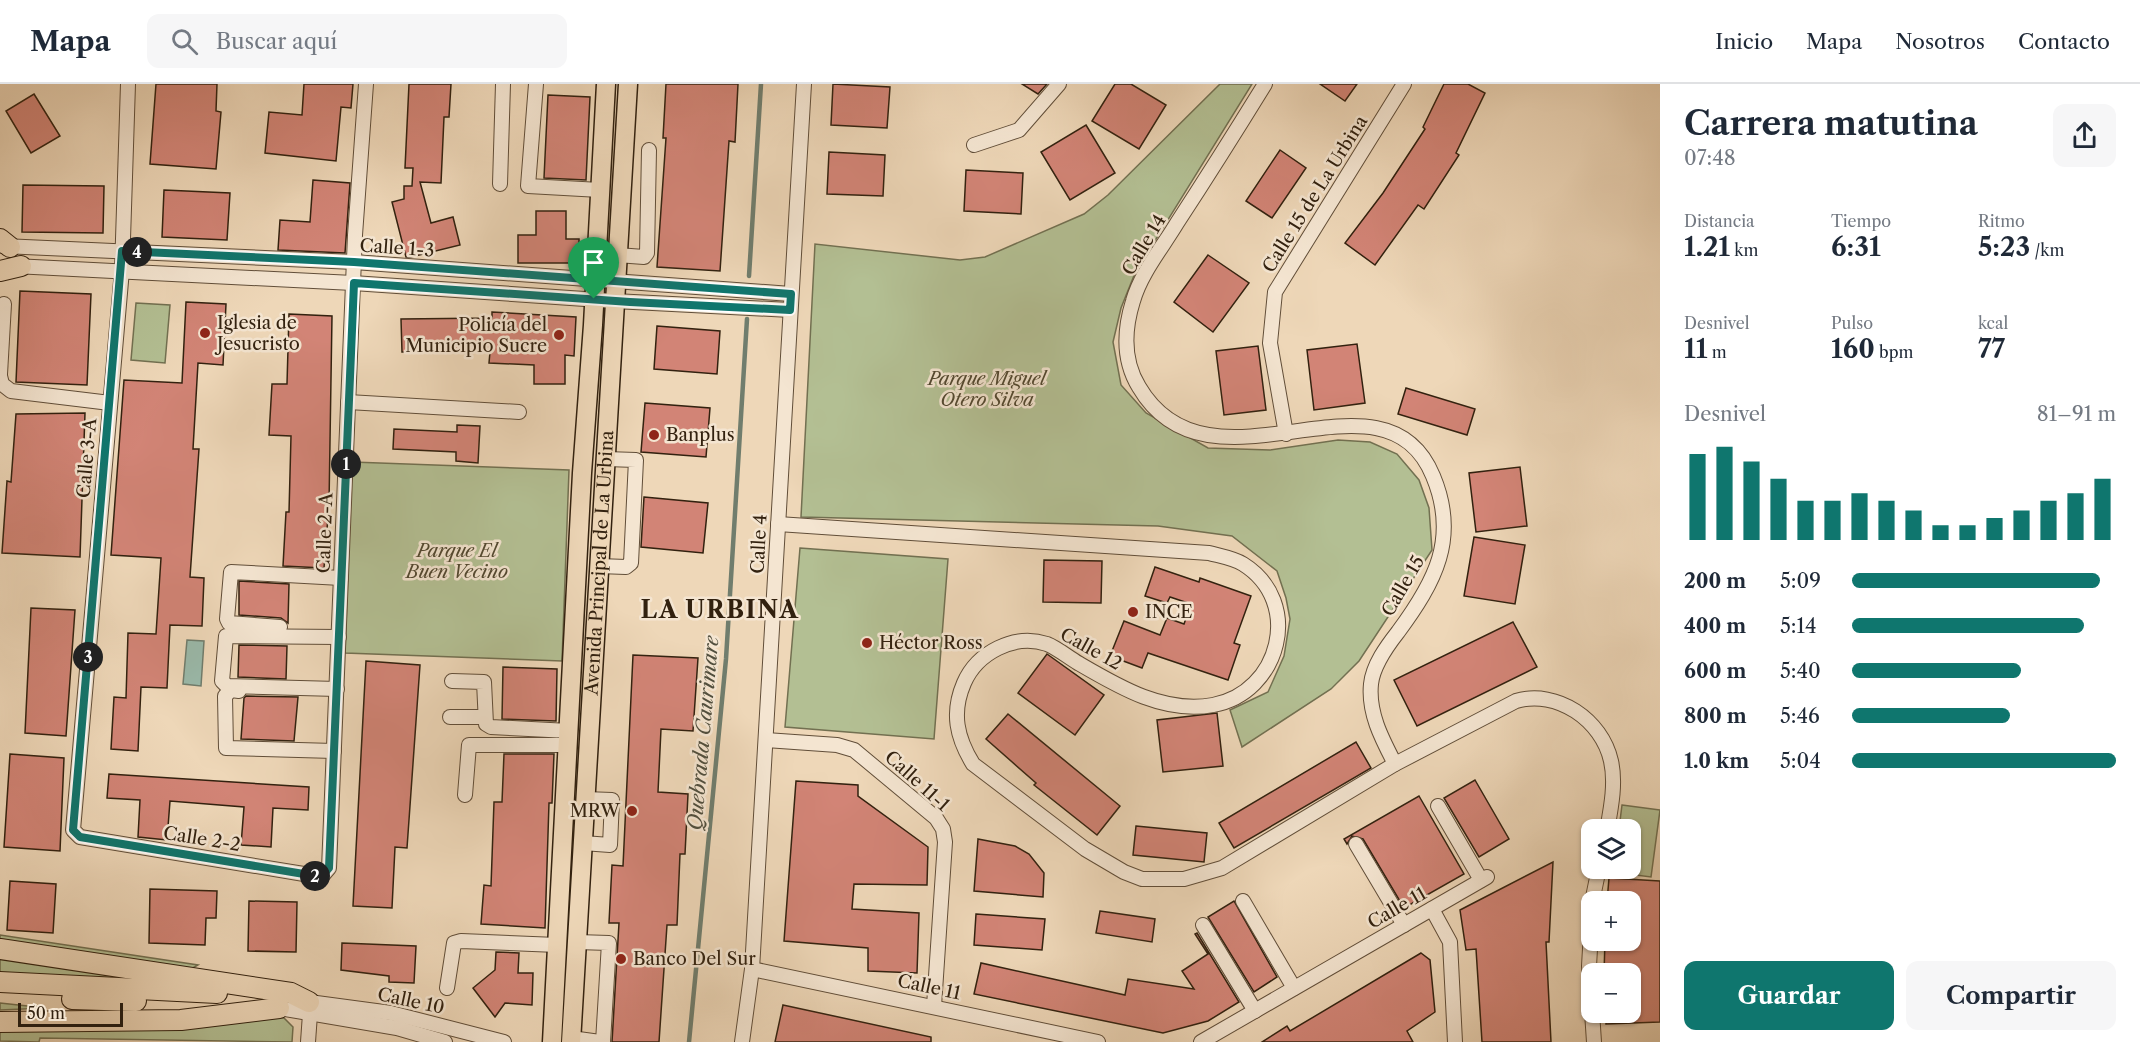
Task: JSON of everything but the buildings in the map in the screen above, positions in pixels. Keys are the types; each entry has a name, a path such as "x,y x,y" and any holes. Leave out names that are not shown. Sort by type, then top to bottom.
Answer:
{"highway":[{"path":"0,271 21,266"},
{"path":"0,949 291,993 310,1008"},
{"path":"0,982 234,993 310,1008"},
{"path":"0,994 279,1008"},
{"path":"0,1022 181,1020 279,1008"}],"main road":[{"name":"Avenida Principal de La Urbina","path":"552,1042 582,473 606,84"},
{"name":"Avenida Principal de La Urbina","path":"571,1040 628,84"}],"street":[{"name":"Calle 3-A","path":"75,835 73,830 122,270 128,84"},
{"name":"Calle 2-A","path":"323,875 329,868 354,262 366,84"},
{"path":"500,183 503,84"},
{"path":"536,84 528,186 600,190"},
{"name":"Calle 4","path":"742,1042 752,969 804,84"},
{"path":"975,145 1019,130 1059,84"},
{"name":"Calle 14","path":"1265,84 1140,283 1133,301 1126,343 1128,364 1136,381 1146,398 1172,422 1214,436 1247,438 1286,434"},
{"name":"Calle 15 de La Urbina","path":"1286,434 1270,343 1275,292 1404,84"},
{"path":"617,255 644,257 647,253 650,150"},
{"name":"Calle 1-3","path":"3,244 354,262 790,310"},
{"name":"Calle 1-3","path":"0,265 354,283 595,290"},
{"name":"Calle 1-3","path":"615,292 791,294"},
{"path":"4,304 0,375 2,384 11,391 110,403"},
{"path":"348,402 519,412"},
{"name":"Calle 15","path":"1286,434 1342,424 1364,425 1386,430 1405,440 1420,456 1432,473 1438,489 1443,507 1444,525 1443,546 1438,567 1418,605 1376,666 1371,682 1373,713 1395,764"},
{"path":"599,566 626,567 631,563 636,460 606,459"},
{"name":"Calle 12","path":"778,524 1209,553 1243,565 1261,580 1269,591 1278,622 1274,653 1259,680 1250,690 1232,700 1186,708 1161,704 1104,678 1046,644 1010,644 990,651 975,664 964,682 957,702 956,723 963,747 973,764 1085,849 1124,872 1142,879 1184,879 1222,868 1395,764 1516,701 1531,697 1551,699 1583,717 1607,747 1613,773 1608,819"},
{"path":"339,634 233,625 227,620 231,572 341,578"},
{"path":"336,692 227,686 222,681 226,636 339,634"},
{"path":"452,681 484,682 484,717 486,724 491,727 568,738"},
{"path":"334,752 226,748 225,696 231,690 336,692"},
{"path":"450,717 484,717"},
{"path":"465,795 466,751 469,745 568,738"},
{"name":"Calle 11-1","path":"766,740 837,745 854,750 936,818 943,830 945,842 934,1006"},
{"path":"583,843 610,844 612,800 585,799"},
{"name":"Calle 11","path":"1201,1042 1484,878 1438,806"},
{"name":"Calle 2-2","path":"75,835 316,876 323,875"},
{"path":"1356,844 1404,925"},
{"path":"1243,901 1294,988"},
{"path":"1432,909 1450,942 1455,1042"},
{"path":"1203,925 1255,1011"},
{"path":"447,988 454,943 461,941 557,945"},
{"path":"571,1040 601,1042 609,943 577,942"},
{"path":"1591,951 1590,991 1594,1042"},
{"name":"Calle 11","path":"752,969 1098,1042"},
{"name":"Calle 10","path":"279,1008 391,1013 504,1042"},
{"path":"308,1042 310,1008"},
{"name":"Calle 10","path":"310,1008 446,1042"}],"green space":[{"name":"Parque Miguel Otero Silva","path":"1220,84 1252,84 1135,273 1121,308 1113,342 1121,385 1146,413 1208,448 1270,450 1338,440 1370,442 1397,454 1419,480 1429,508 1432,550 1359,661 1331,689 1242,747 1230,710 1268,692 1284,656 1290,619 1277,571 1232,536 1158,526 801,517 815,244 960,260 985,257 1084,214 1108,195"},
{"path":"136,303 170,305 165,363 131,360"},
{"name":"Parque El Buen Vecino","path":"352,462 569,470 562,661 345,653"},
{"name":"Héctor Ross","path":"800,548 948,559 934,739 785,727"},
{"path":"1622,805 1660,810 1651,877 1641,876 1641,819 1620,819"},
{"path":"0,935 198,965 191,969 0,945"},
{"path":"0,954 213,986 0,977"},
{"path":"0,1003 46,1008 0,1010"},
{"path":"284,1018 293,1027 292,1042 40,1038 39,1042 0,1041 0,1029"}],"shaded area":[{"path":"187,640 204,641 201,686 183,684"}],"waterway":[{"name":"Quebrada Caurimare","path":"749,276 761,84"},
{"name":"Quebrada Caurimare","path":"689,1042 726,659 747,319"}],"place":[{"name":"Iglesia de Jesucristo","path":"205,333"},
{"name":"Policía del Municipio Sucre","path":"559,335"},
{"name":"Banplus","path":"654,435"},
{"name":"INCE","path":"1133,612"},
{"name":"Héctor Ross","path":"867,643"},
{"name":"MRW","path":"632,811"},
{"name":"Banco Del Sur","path":"621,959"}],"district":[{"name":"LA URBINA","path":"720,609"}],"route":[{"path":"122,251 354,262 791,294 790,310 594,299 354,283 329,868 323,875 316,876 75,835 73,830 122,251"}]}
